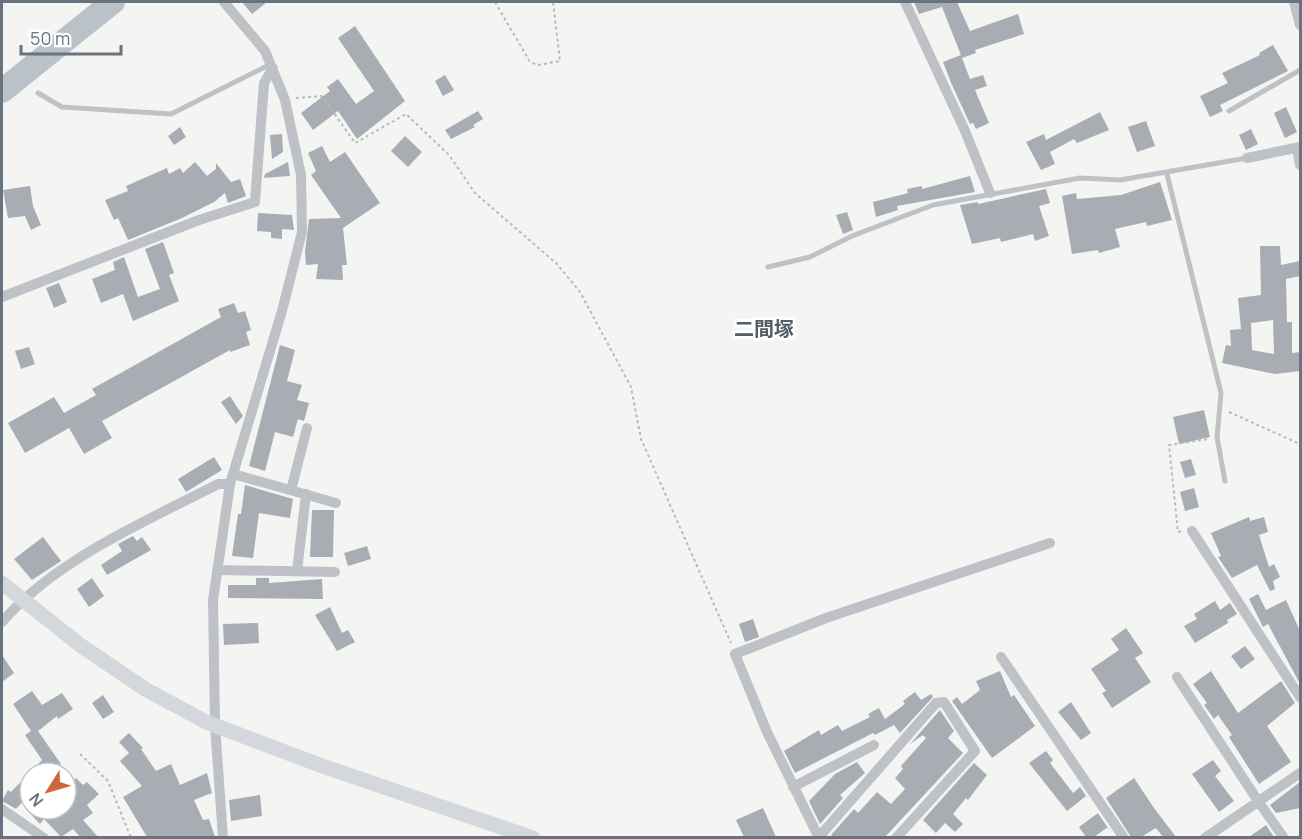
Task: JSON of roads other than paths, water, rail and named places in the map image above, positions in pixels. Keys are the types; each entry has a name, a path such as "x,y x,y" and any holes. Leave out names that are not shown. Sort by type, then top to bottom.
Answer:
{"street":[{"path":"223,837 216,725 213,600 232,479 269,357 302,232 301,175 285,99 272,66 254,34 224,2"},
{"path":"905,2 965,130 990,194"},
{"path":"1294,2 1300,25"},
{"path":"2,297 199,220 255,202 264,83 272,66"},
{"path":"1246,158 1299,147 1300,165"},
{"path":"291,490 307,428"},
{"path":"2,622 21,599 37,586 122,533 232,479 291,490 336,503"},
{"path":"297,572 306,494"},
{"path":"1192,531 1300,697"},
{"path":"896,837 975,751 944,702 936,703 819,837 767,732 735,654 826,618 1050,543"},
{"path":"218,570 335,572"},
{"path":"2,583 80,645 146,689 216,725 325,767 533,837"},
{"path":"1001,657 1125,837"},
{"path":"1177,677 1284,837"},
{"path":"793,787 874,745"},
{"path":"1205,837 1300,773"},
{"path":"2,809 44,837"}],"lane":[{"path":"38,93 62,107 171,114 272,66"},
{"path":"1229,111 1300,70"},
{"path":"768,267 810,257 852,236 933,205 1080,178 1120,180 1167,174 1246,158"},
{"path":"1167,174 1221,393 1217,438 1225,481"}],"waterway":[{"path":"2,91 113,2"}],"district":[{"name":"二間塚","path":"764,329"}]}
